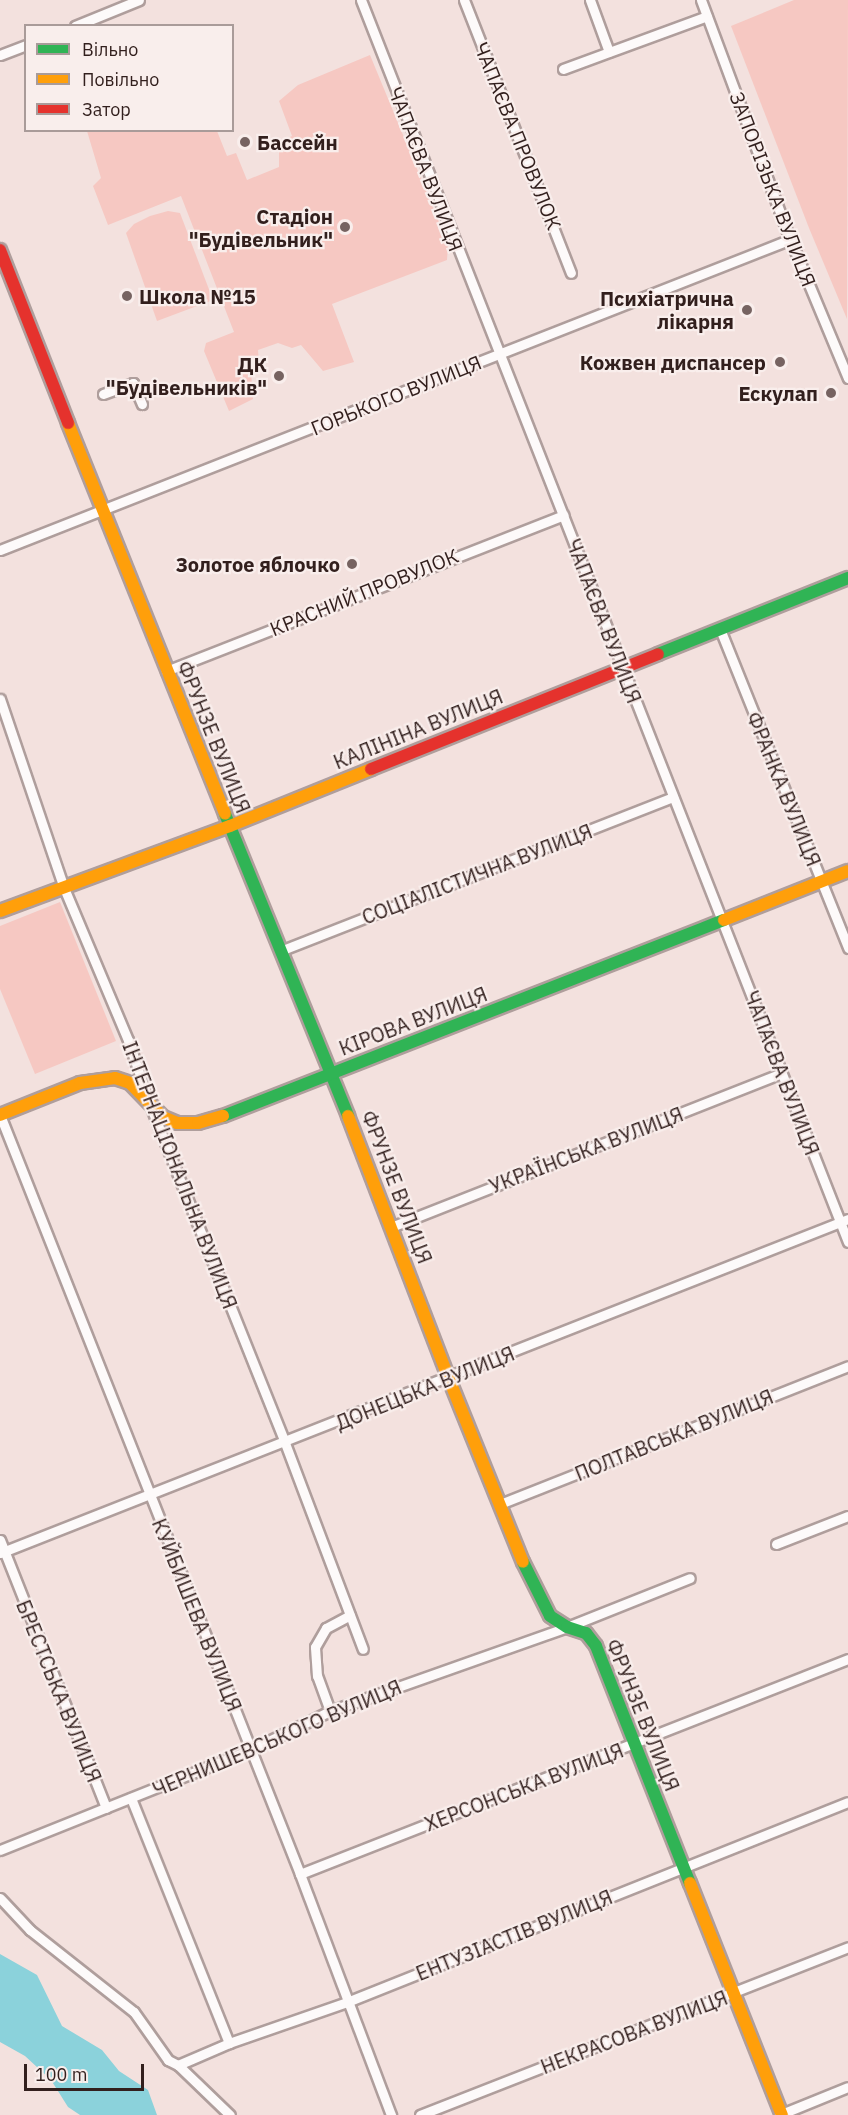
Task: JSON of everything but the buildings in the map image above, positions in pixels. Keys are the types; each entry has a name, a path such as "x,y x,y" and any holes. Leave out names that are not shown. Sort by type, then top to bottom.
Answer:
{"street":[{"path":"80,24 140,0"},
{"name":"ЧАПАЄВА ВУЛИЦЯ","path":"361,0 781,1073 844,1221 848,1242"},
{"name":"ЧАПАЄВА ПРОВУЛОК","path":"464,0 571,273"},
{"path":"590,0 609,52"},
{"name":"ЗАПОРІЗЬКА ВУЛИЦЯ","path":"701,0 791,239 848,378"},
{"path":"563,69 707,16"},
{"path":"0,55 24,46"},
{"name":"ГОРЬКОГО ВУЛИЦЯ","path":"0,550 791,239"},
{"name":"ФРУНЗЕ ВУЛИЦЯ","path":"0,250 101,510 332,1074 449,1378 542,1606 550,1617 567,1627 586,1632 596,1646 781,2115"},
{"path":"103,394 133,383 142,404"},
{"name":"КРАСНИЙ ПРОВУЛОК","path":"166,671 564,515"},
{"name":"КАЛІНІНА ВУЛИЦЯ","path":"0,911 230,826 848,578"},
{"name":"ФРАНКА ВУЛИЦЯ","path":"720,629 848,948"},
{"name":"ІНТЕРНАЦІОНАЛЬНА ВУЛИЦЯ","path":"0,699 64,888 128,1041 150,1105 285,1443 363,1649"},
{"name":"СОЦІАЛІСТИЧНА ВУЛИЦЯ","path":"280,951 673,797"},
{"name":"КІРОВА ВУЛИЦЯ","path":"0,1115 98,1078 115,1078 130,1083 163,1118 177,1123 198,1123 239,1112 848,871"},
{"name":"УКРАЇНСЬКА ВУЛИЦЯ","path":"391,1227 781,1073"},
{"name":"КУЙБИШЕВА ВУЛИЦЯ","path":"0,1115 300,1874 391,2115"},
{"name":"ДОНЕЦЬКА ВУЛИЦЯ","path":"2,1553 844,1221"},
{"name":"ПОЛТАВСЬКА ВУЛИЦЯ","path":"500,1504 848,1366"},
{"path":"776,1544 848,1516"},
{"name":"БРЕСТСЬКА ВУЛИЦЯ","path":"0,1540 2,1553 106,1808"},
{"name":"ЧЕРНИШЕВСЬКОГО ВУЛИЦЯ","path":"0,1850 250,1750 330,1711 567,1627 690,1578"},
{"path":"330,1711 317,1676 315,1647 326,1628 350,1615"},
{"name":"ХЕРСОНСЬКА ВУЛИЦЯ","path":"300,1874 848,1659"},
{"path":"131,1798 229,2043"},
{"name":"ЕНТУЗІАСТІВ ВУЛИЦЯ","path":"178,2064 229,2043 347,2002 848,1802"},
{"path":"0,1898 30,1930 134,2012 168,2060 178,2064 230,2115"},
{"name":"НЕКРАСОВА ВУЛИЦЯ","path":"420,2115 848,1947"},
{"path":"781,2115 848,2087"}],"shaded area":[{"path":"794,0 848,0 847,319 809,228 731,26"},
{"path":"370,55 448,244 447,260 332,304 354,362 323,371 301,345 292,348 278,343 258,350 259,364 251,372 253,399 229,411 204,351 206,343 234,332 181,196 108,225 93,186 101,178 87,132 217,132 227,156 236,153 247,180 279,167 279,142 292,136 279,101 298,85"},
{"path":"168,211 180,213 213,300 157,321 126,233 134,224"},
{"path":"60,902 116,1041 35,1074 0,989 0,926"}],"water":[{"path":"0,1954 37,1975 62,2026 102,2050 119,2071 148,2090 157,2115 80,2115 68,2107 51,2080 25,2056 0,2042"}],"traffic: fast":[{"path":"658,654 848,578"},
{"path":"225,814 348,1116"},
{"path":"223,1116 724,920"},
{"path":"523,1562 550,1616 567,1627 586,1633 596,1646 690,1883"}],"traffic: slow":[{"path":"68,423 225,814"},
{"path":"0,911 230,826 371,769"},
{"path":"724,920 848,871"},
{"path":"0,1115 80,1083 115,1078 130,1083 163,1117 177,1123 198,1123 223,1116"},
{"path":"348,1116 449,1379 523,1562"},
{"path":"690,1883 782,2115"}],"traffic: jam":[{"path":"0,250 68,423"},
{"path":"371,769 658,654"}],"place":[{"name":"Бассейн","path":"245,142"},
{"name":"Стадіон \"Будівельник\"","path":"345,227"},
{"name":"Школа №15","path":"127,296"},
{"name":"Психіатрична лікарня","path":"747,310"},
{"name":"Кожвен диспансер","path":"780,362"},
{"name":"ДК \"Будівельників\"","path":"279,376"},
{"name":"Ескулап","path":"831,393"},
{"name":"Золотое яблочко","path":"352,564"}]}
